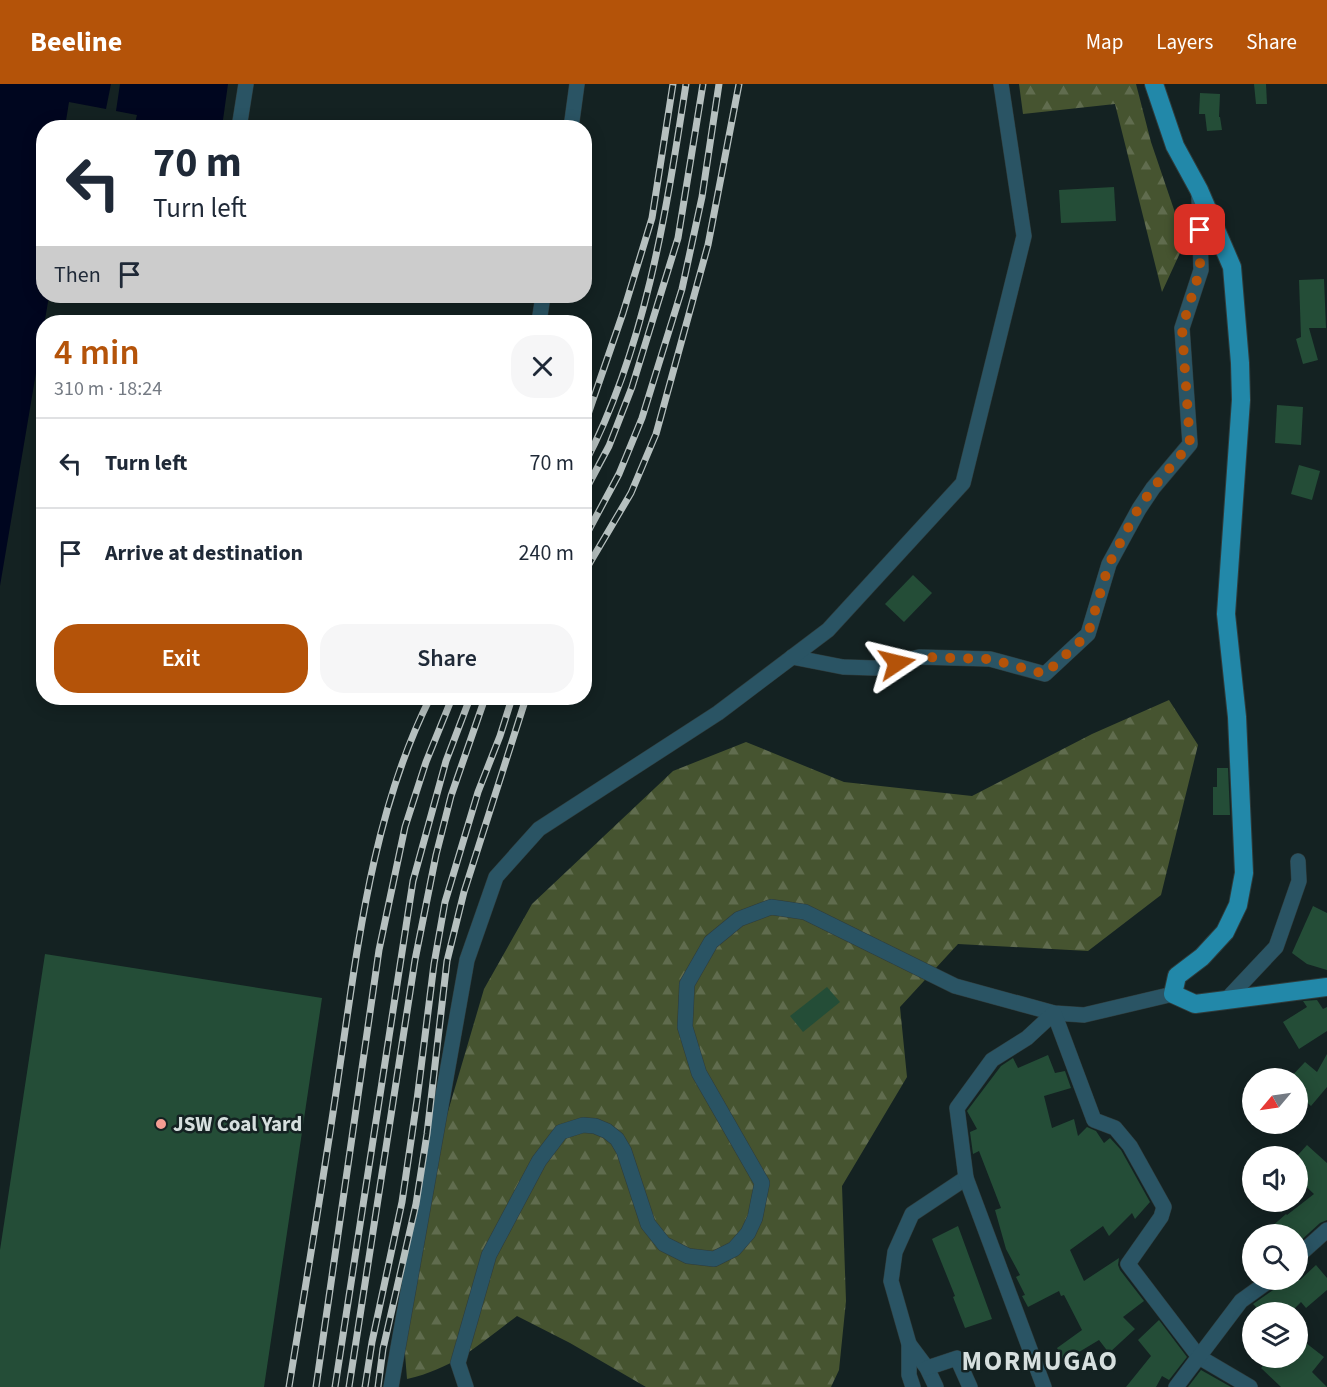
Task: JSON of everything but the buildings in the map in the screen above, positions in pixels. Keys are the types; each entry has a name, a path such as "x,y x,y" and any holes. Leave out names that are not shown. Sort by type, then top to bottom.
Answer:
{"main road":[{"path":"1154,84 1175,146 1199,190 1232,267 1241,400 1226,614 1238,717 1244,873 1238,904 1225,932 1202,957 1177,976 1173,994 1195,1004 1327,987"}],"street":[{"path":"240,120 246,84"},
{"path":"572,120 577,84"},
{"path":"391,1387 467,960 496,877 539,829 718,713 828,630 963,483 1024,236 1001,84"},
{"path":"792,657 843,667 875,668 919,657 990,659 1045,674 1088,634 1109,564 1138,509 1190,444 1182,328 1200,270 1199,190"},
{"path":"1227,999 1276,947 1299,881 1298,861"},
{"path":"466,1387 458,1362 489,1255 539,1161 561,1131 583,1125 595,1126 607,1131 617,1139 624,1150 648,1224 664,1244 688,1256 714,1259 734,1249 748,1233 755,1218 762,1183 699,1073 685,1027 687,984 711,942 739,919 771,907 805,912 956,986 1054,1013 1084,1015 1173,994"},
{"path":"1044,1387 966,1178 957,1108 992,1060 1027,1038 1054,1013"},
{"path":"1054,1013 1094,1120 1115,1128 1130,1146 1164,1207 1161,1217 1128,1264 1199,1357 1250,1387"},
{"path":"913,1387 909,1375 909,1344 891,1281 895,1252 912,1214 966,1178"},
{"path":"1308,1247 1327,1230"},
{"path":"1176,1387 1241,1301 1256,1290"},
{"path":"909,1344 927,1368 936,1387"},
{"path":"927,1368 957,1358 970,1387"}],"green space":[{"path":"1019,84 1136,84 1151,142 1185,242 1162,292 1115,104 1023,114"},
{"path":"1169,700 1198,745 1161,895 1088,951 958,944 900,1007 907,1077 842,1186 846,1301 839,1370 831,1387 646,1387 570,1343 517,1316 453,1362 407,1379 399,1278 484,989 532,904 673,771 746,742 844,782 972,796 1092,734"}],"water":[{"path":"0,84 228,84 223,120 36,120 36,303 48,303 46,315 36,315 36,373 0,586"}],"pier":[{"path":"111,84 120,84 116,111 137,115 136,120 66,120 69,102 106,109"}],"railway":[{"path":"592,403 652,218 673,84"},
{"path":"592,448 624,373 651,278 686,84"},
{"path":"592,478 609,446 632,387 678,238 703,84"},
{"path":"592,524 619,474 642,418 682,289 702,197 719,84"},
{"path":"592,559 631,493 656,434 708,245 739,84"},
{"path":"289,1387 370,881 394,788 410,742 427,705"},
{"path":"316,1387 379,950 405,827 426,762 449,705"},
{"path":"335,1387 413,881 446,761 467,705"},
{"path":"349,1387 415,960 436,855 451,796 483,705"},
{"path":"365,1387 372,1342 402,1202 434,964 445,902 478,792 510,705"},
{"path":"378,1387 383,1349 416,1204 427,1134 447,961 464,892 524,705"}],"place":[{"name":"JSW Coal Yard","path":"161,1124"}],"district":[{"name":"MORMUGAO","path":"1040,1361"}],"route":[{"path":"897,663 919,657 990,659 1045,674 1088,634 1109,564 1138,509 1190,444 1182,328 1200,270 1200,230"}]}
